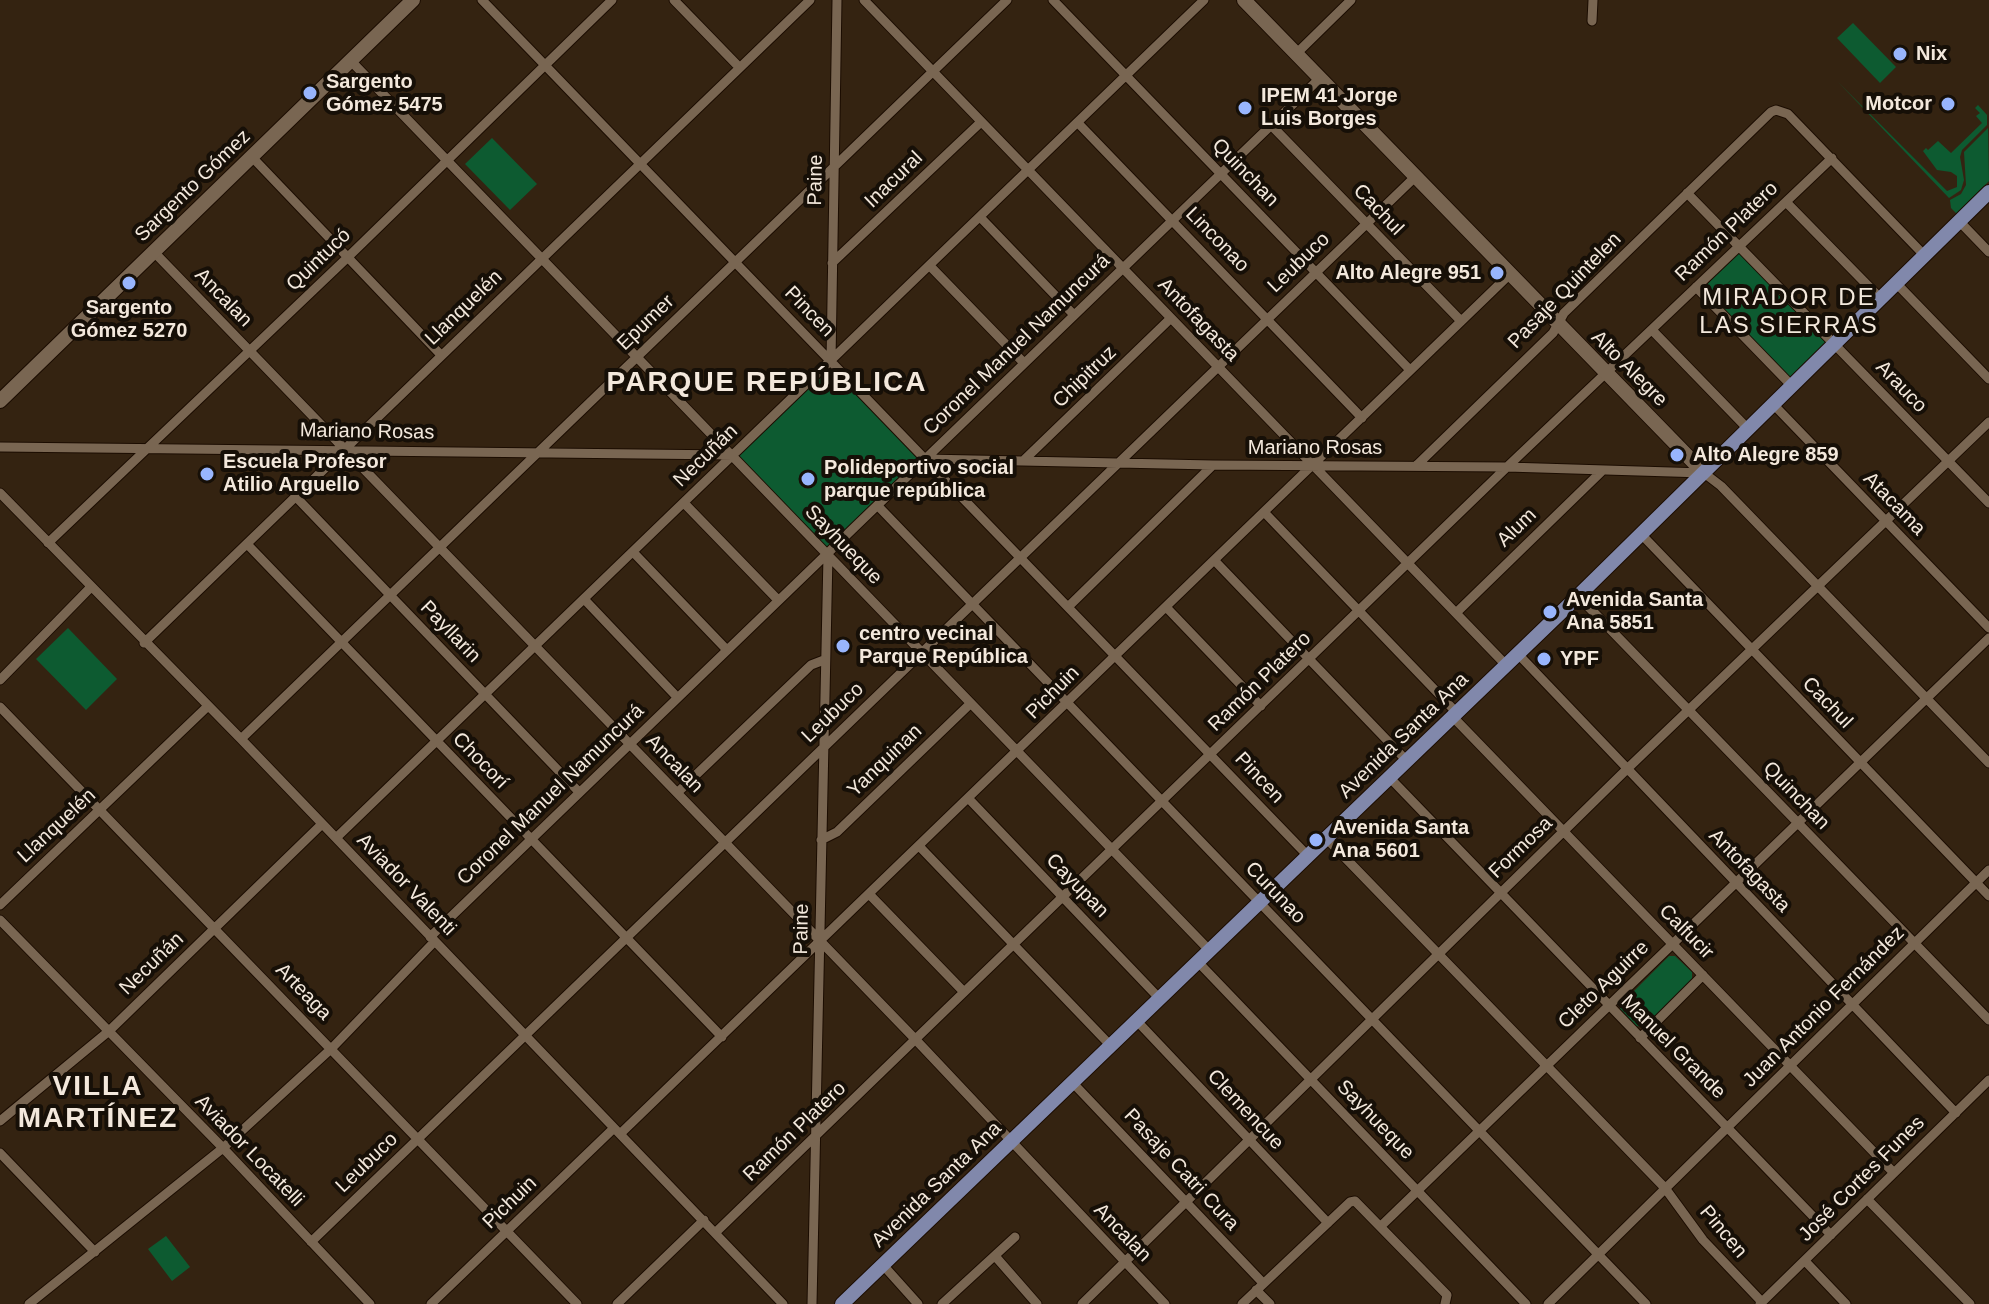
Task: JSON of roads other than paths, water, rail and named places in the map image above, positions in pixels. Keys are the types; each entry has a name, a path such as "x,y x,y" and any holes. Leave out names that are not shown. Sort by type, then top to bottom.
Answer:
{"main road":[{"name":"Sargento Gómez","path":"0,401 413,0"},
{"name":"Alto Alegre","path":"1244,0 1704,473"},
{"name":"Avenida Santa Ana","path":"842,1304 1309,857 1989,192"}],"street":[{"name":"Pincen","path":"482,0 1309,857"},
{"name":"Quintucó","path":"48,543 612,0"},
{"path":"674,0 739,67"},
{"name":"Llanquelén","path":"144,643 810,0"},
{"name":"Paine","path":"831,361 837,0"},
{"name":"Antofagasta","path":"864,0 1457,612 1512,659 1626,770 1956,1113"},
{"name":"Epumer","path":"241,739 1007,0"},
{"name":"Quinchan","path":"1053,0 1410,370"},
{"name":"Necuñán","path":"336,838 1204,0"},
{"path":"1296,54 1351,0"},
{"path":"1592,21 1593,0"},
{"name":"Sayhueque","path":"351,61 1210,951"},
{"name":"Coronel Manuel Namuncurá","path":"29,1304 223,1148 332,1048 432,940 579,792 1319,79"},
{"name":"Pasaje Quintelen","path":"1416,466 1553,333 1564,313 1771,112 1776,110 1788,114 1832,158"},
{"name":"Inacural","path":"832,263 981,122"},
{"name":"Linconao","path":"1078,123 1362,418"},
{"name":"Cachul","path":"1270,124 1461,321"},
{"path":"252,157 441,355"},
{"path":"1832,158 1924,255"},
{"name":"Ramón Platero","path":"715,1233 1507,467 1832,158"},
{"name":"Leubuco","path":"311,1242 1415,177"},
{"name":"Arauco","path":"1687,193 1989,503"},
{"path":"1786,202 1880,298"},
{"path":"980,217 1074,315"},
{"path":"1959,221 1989,252"},
{"name":"Ancalan","path":"154,252 916,1040 1165,1304"},
{"path":"930,266 1024,363"},
{"name":"Pichuin","path":"431,1304 507,1230 722,1037 1509,275"},
{"path":"1896,283 1989,379"},
{"path":"1696,287 1792,386"},
{"name":"Chipitruz","path":"1023,461 1171,318"},
{"path":"1652,330 1748,429"},
{"name":"Atacama","path":"1773,404 1989,628"},
{"name":"Formosa","path":"1082,1304 1626,770 1989,422"},
{"name":"Mariano Rosas","path":"0,447 733,455"},
{"name":"Mariano Rosas","path":"926,459 1507,467 1704,473"},
{"path":"1069,606 1213,465"},
{"name":"Alum","path":"1457,612 1603,470"},
{"name":"Alto Alegre","path":"1704,473 1721,486 1989,763"},
{"name":"Aviador Valenti","path":"0,493 241,739 783,1304"},
{"name":"Payllarin","path":"296,497 579,792"},
{"path":"684,503 778,600"},
{"name":"Curunao","path":"878,506 1646,1304"},
{"name":"Calfucir","path":"1264,512 1564,831 1894,1173"},
{"name":"Cachul","path":"1641,534 1989,896"},
{"name":"Chocorí","path":"247,544 722,1037"},
{"path":"633,552 727,650"},
{"name":"Paine","path":"812,1304 828,555"},
{"path":"1214,560 1407,761"},
{"path":"0,680 91,587"},
{"name":"Quinchan","path":"1578,596 1989,1020"},
{"path":"584,599 677,697"},
{"path":"1166,607 1261,706"},
{"name":"Cleto Aguirre","path":"1381,1226 1989,638"},
{"path":"677,793 811,665 824,660"},
{"name":"Yanquinan","path":"821,840 837,832 971,703"},
{"name":"Llanquelén","path":"0,905 208,706"},
{"name":"Arteaga","path":"0,707 577,1304"},
{"name":"Manuel Grande","path":"1390,778 1831,1235"},
{"name":"Cayupan","path":"969,799 1159,998"},
{"name":"Necuñán","path":"0,1121 109,1031 322,824"},
{"name":"Pincen","path":"1327,839 1665,1188 1703,1240 1761,1303"},
{"path":"919,846 1110,1045"},
{"name":"Juan Antonio Fernández","path":"1548,1304 1989,870"},
{"path":"869,894 964,992"},
{"name":"Aviador Locatelli","path":"0,920 370,1304"},
{"name":"Sayhueque","path":"1198,962 1526,1304"},
{"path":"1640,1038 1703,975"},
{"name":"Clemencue","path":"1136,1020 1328,1223"},
{"name":"José Cortes Funes","path":"1761,1303 1989,1080"},
{"name":"Pasaje Catri Cura","path":"1072,1082 1186,1201 1259,1286 1270,1304"},
{"path":"0,1153 95,1252"},
{"path":"1867,1199 1970,1304"},
{"path":"1242,1304 1350,1202 1355,1201 1446,1300"},
{"path":"617,1304 704,1220"},
{"path":"942,1304 1015,1237"},
{"path":"995,1256 1037,1304"},
{"path":"1805,1261 1846,1304"},
{"path":"883,1265 918,1304"}],"place":[{"name":"Nix","path":"1900,54"},
{"name":"Sargento Gómez 5475","path":"310,93"},
{"name":"Motcor","path":"1948,104"},
{"name":"IPEM 41 Jorge Luis Borges","path":"1245,108"},
{"name":"Alto Alegre 951","path":"1497,273"},
{"name":"Sargento Gómez 5270","path":"129,283"},
{"name":"Alto Alegre 859","path":"1677,455"},
{"name":"Escuela Profesor Atilio Arguello","path":"207,474"},
{"name":"Polideportivo social parque república","path":"808,479"},
{"name":"Avenida Santa Ana 5851","path":"1550,612"},
{"name":"centro vecinal Parque República","path":"843,646"},
{"name":"YPF","path":"1544,659"},
{"name":"Avenida Santa Ana 5601","path":"1316,840"}],"district":[{"name":"MIRADOR DE LAS SIERRAS","path":"1789,312"},
{"name":"PARQUE REPÚBLICA","path":"767,383"},
{"name":"VILLA MARTÍNEZ","path":"98,1103"}]}
